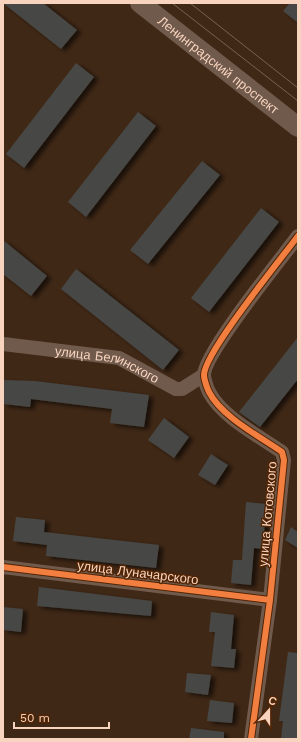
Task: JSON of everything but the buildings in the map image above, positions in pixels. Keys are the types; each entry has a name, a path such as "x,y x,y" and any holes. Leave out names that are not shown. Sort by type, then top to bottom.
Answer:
{"main road":[{"name":"Ленинградский проспект","path":"140,3 298,127"}],"street":[{"path":"204,375 207,364 225,333 298,236"},
{"name":"улица Белинского","path":"3,344 119,358 176,389 182,389 204,375"},
{"name":"улица Котовского","path":"204,375 209,392 222,409 282,452 284,460 270,600 251,739"},
{"name":"улица Луначарского","path":"3,567 270,600"}],"tram line":[{"path":"172,3 298,101"},
{"path":"190,3 298,88"}],"cycle path":[{"path":"251,739 270,600 284,460 282,452 232,418 223,410 209,392 204,375 207,364 229,327 298,236"},
{"path":"3,567 270,600"}]}
